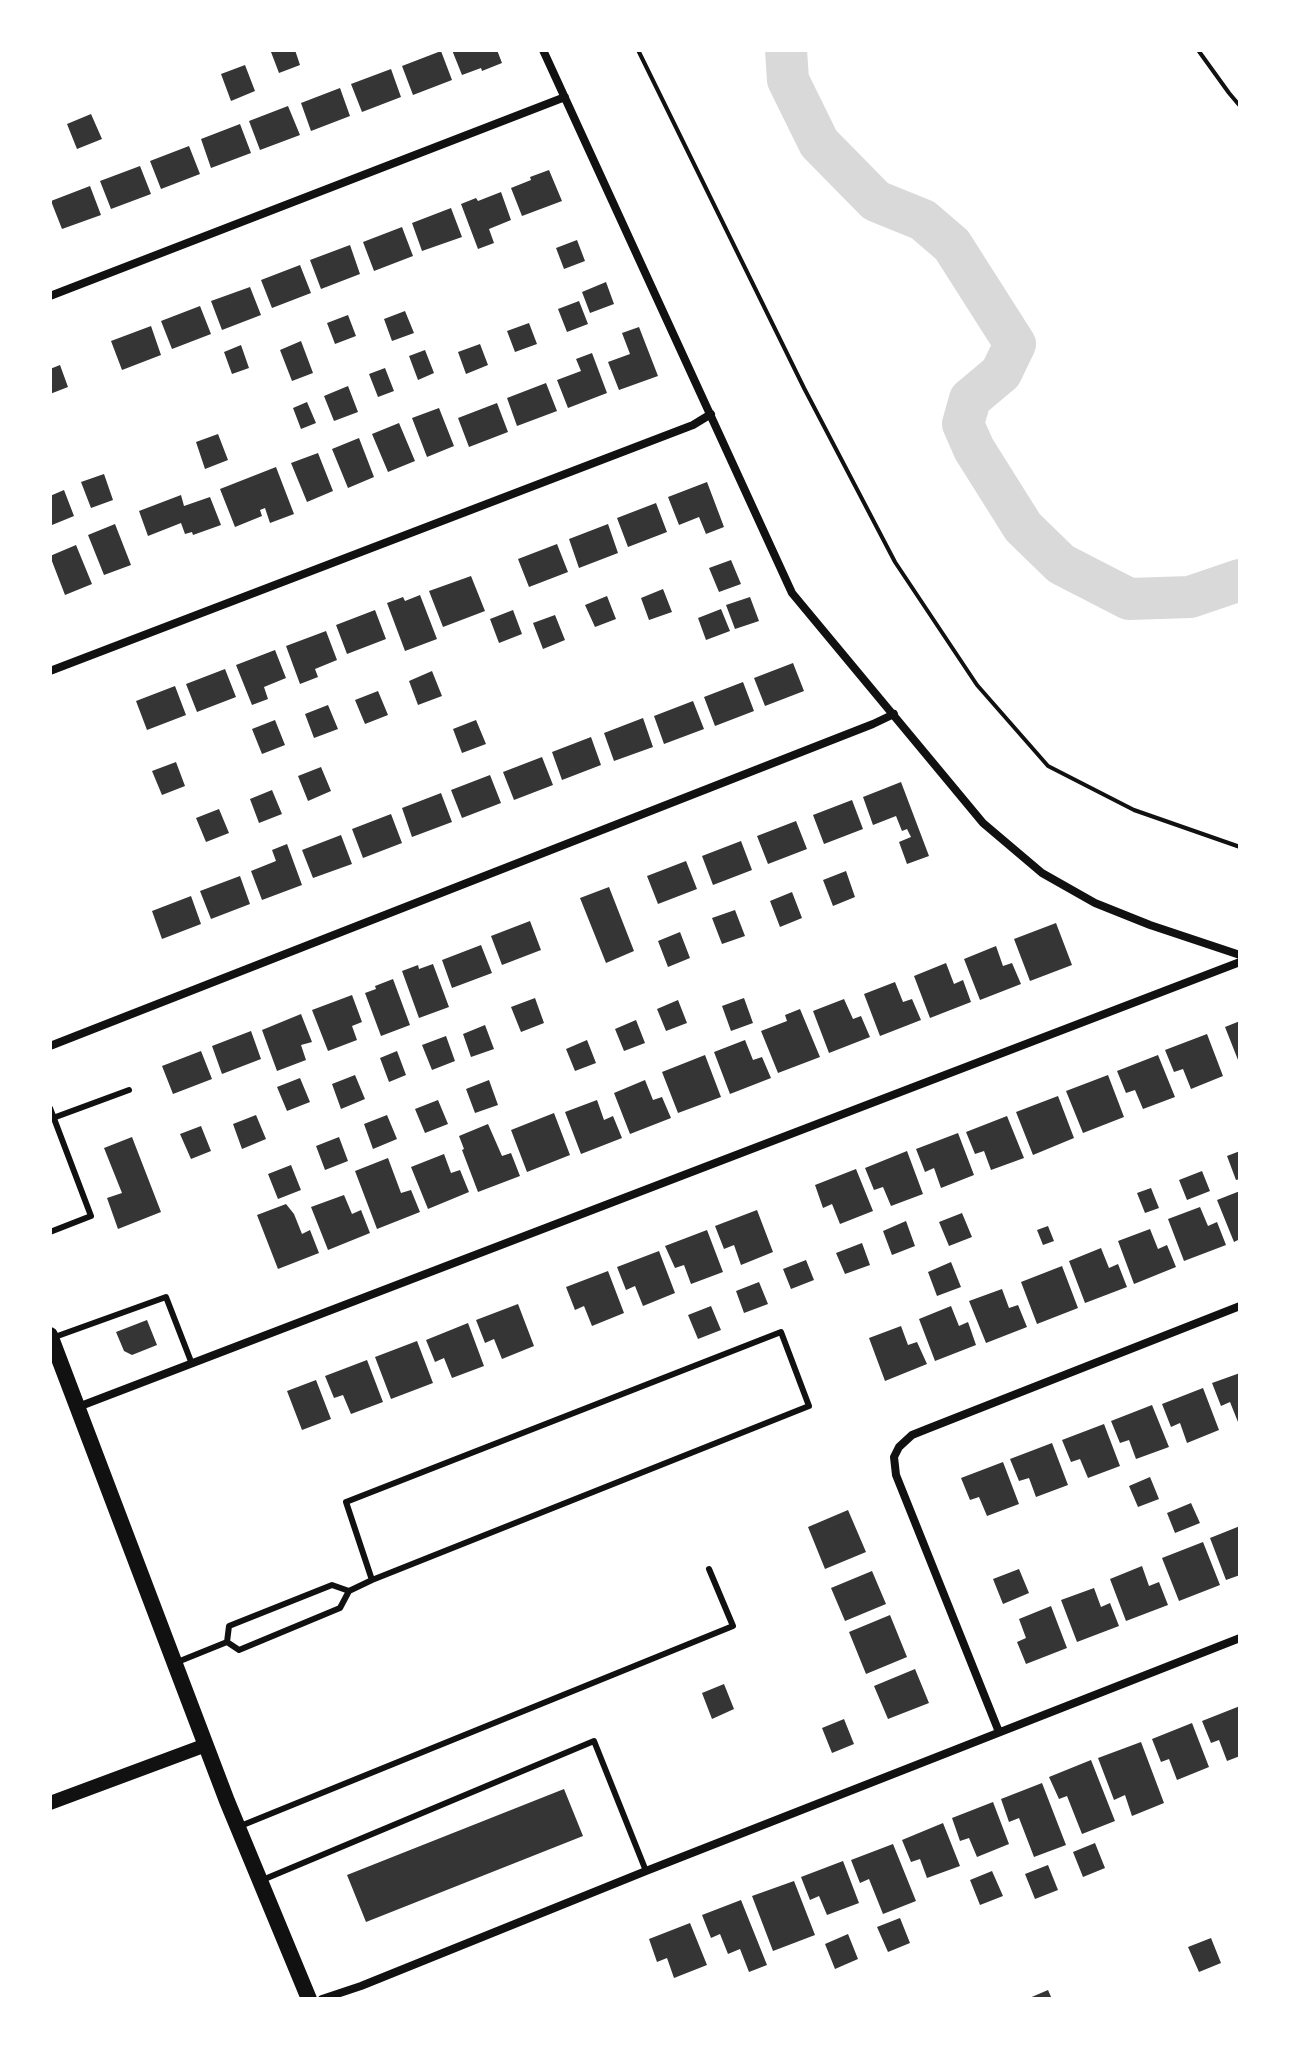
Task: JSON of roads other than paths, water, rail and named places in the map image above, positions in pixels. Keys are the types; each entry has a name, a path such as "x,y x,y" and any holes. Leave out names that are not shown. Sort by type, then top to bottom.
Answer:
{"main road":[{"path":"51,1337 174,1663 309,1999"}],"street":[{"path":"543,50 792,593 983,823 1042,873 1095,903 1240,955"},
{"path":"50,296 565,97"},
{"path":"50,671 693,425 711,414"},
{"path":"50,1046 894,714"},
{"path":"78,1407 1240,962"},
{"path":"999,1732 896,1475 894,1457 899,1447 912,1435 1240,1306"},
{"path":"322,1999 1240,1638"},
{"path":"50,1803 206,1745"}],"lane":[{"path":"52,1119 129,1090"},
{"path":"50,1108 91,1216 50,1232"},
{"path":"51,1337 166,1297 192,1364"},
{"path":"227,1642 239,1650 340,1608 349,1591 372,1580 809,1406 781,1332 346,1502 372,1580"},
{"path":"238,1827 733,1626 709,1569"},
{"path":"227,1642 229,1626 332,1585 349,1591"},
{"path":"174,1663 227,1642"},
{"path":"260,1881 594,1741 646,1871"}],"waterway":[{"path":"786,50 788,80 819,143 876,201 923,220 952,245 1015,344 1001,373 970,399 963,424 974,449 1023,527 1061,564 1129,599 1190,597 1240,580"}]}
